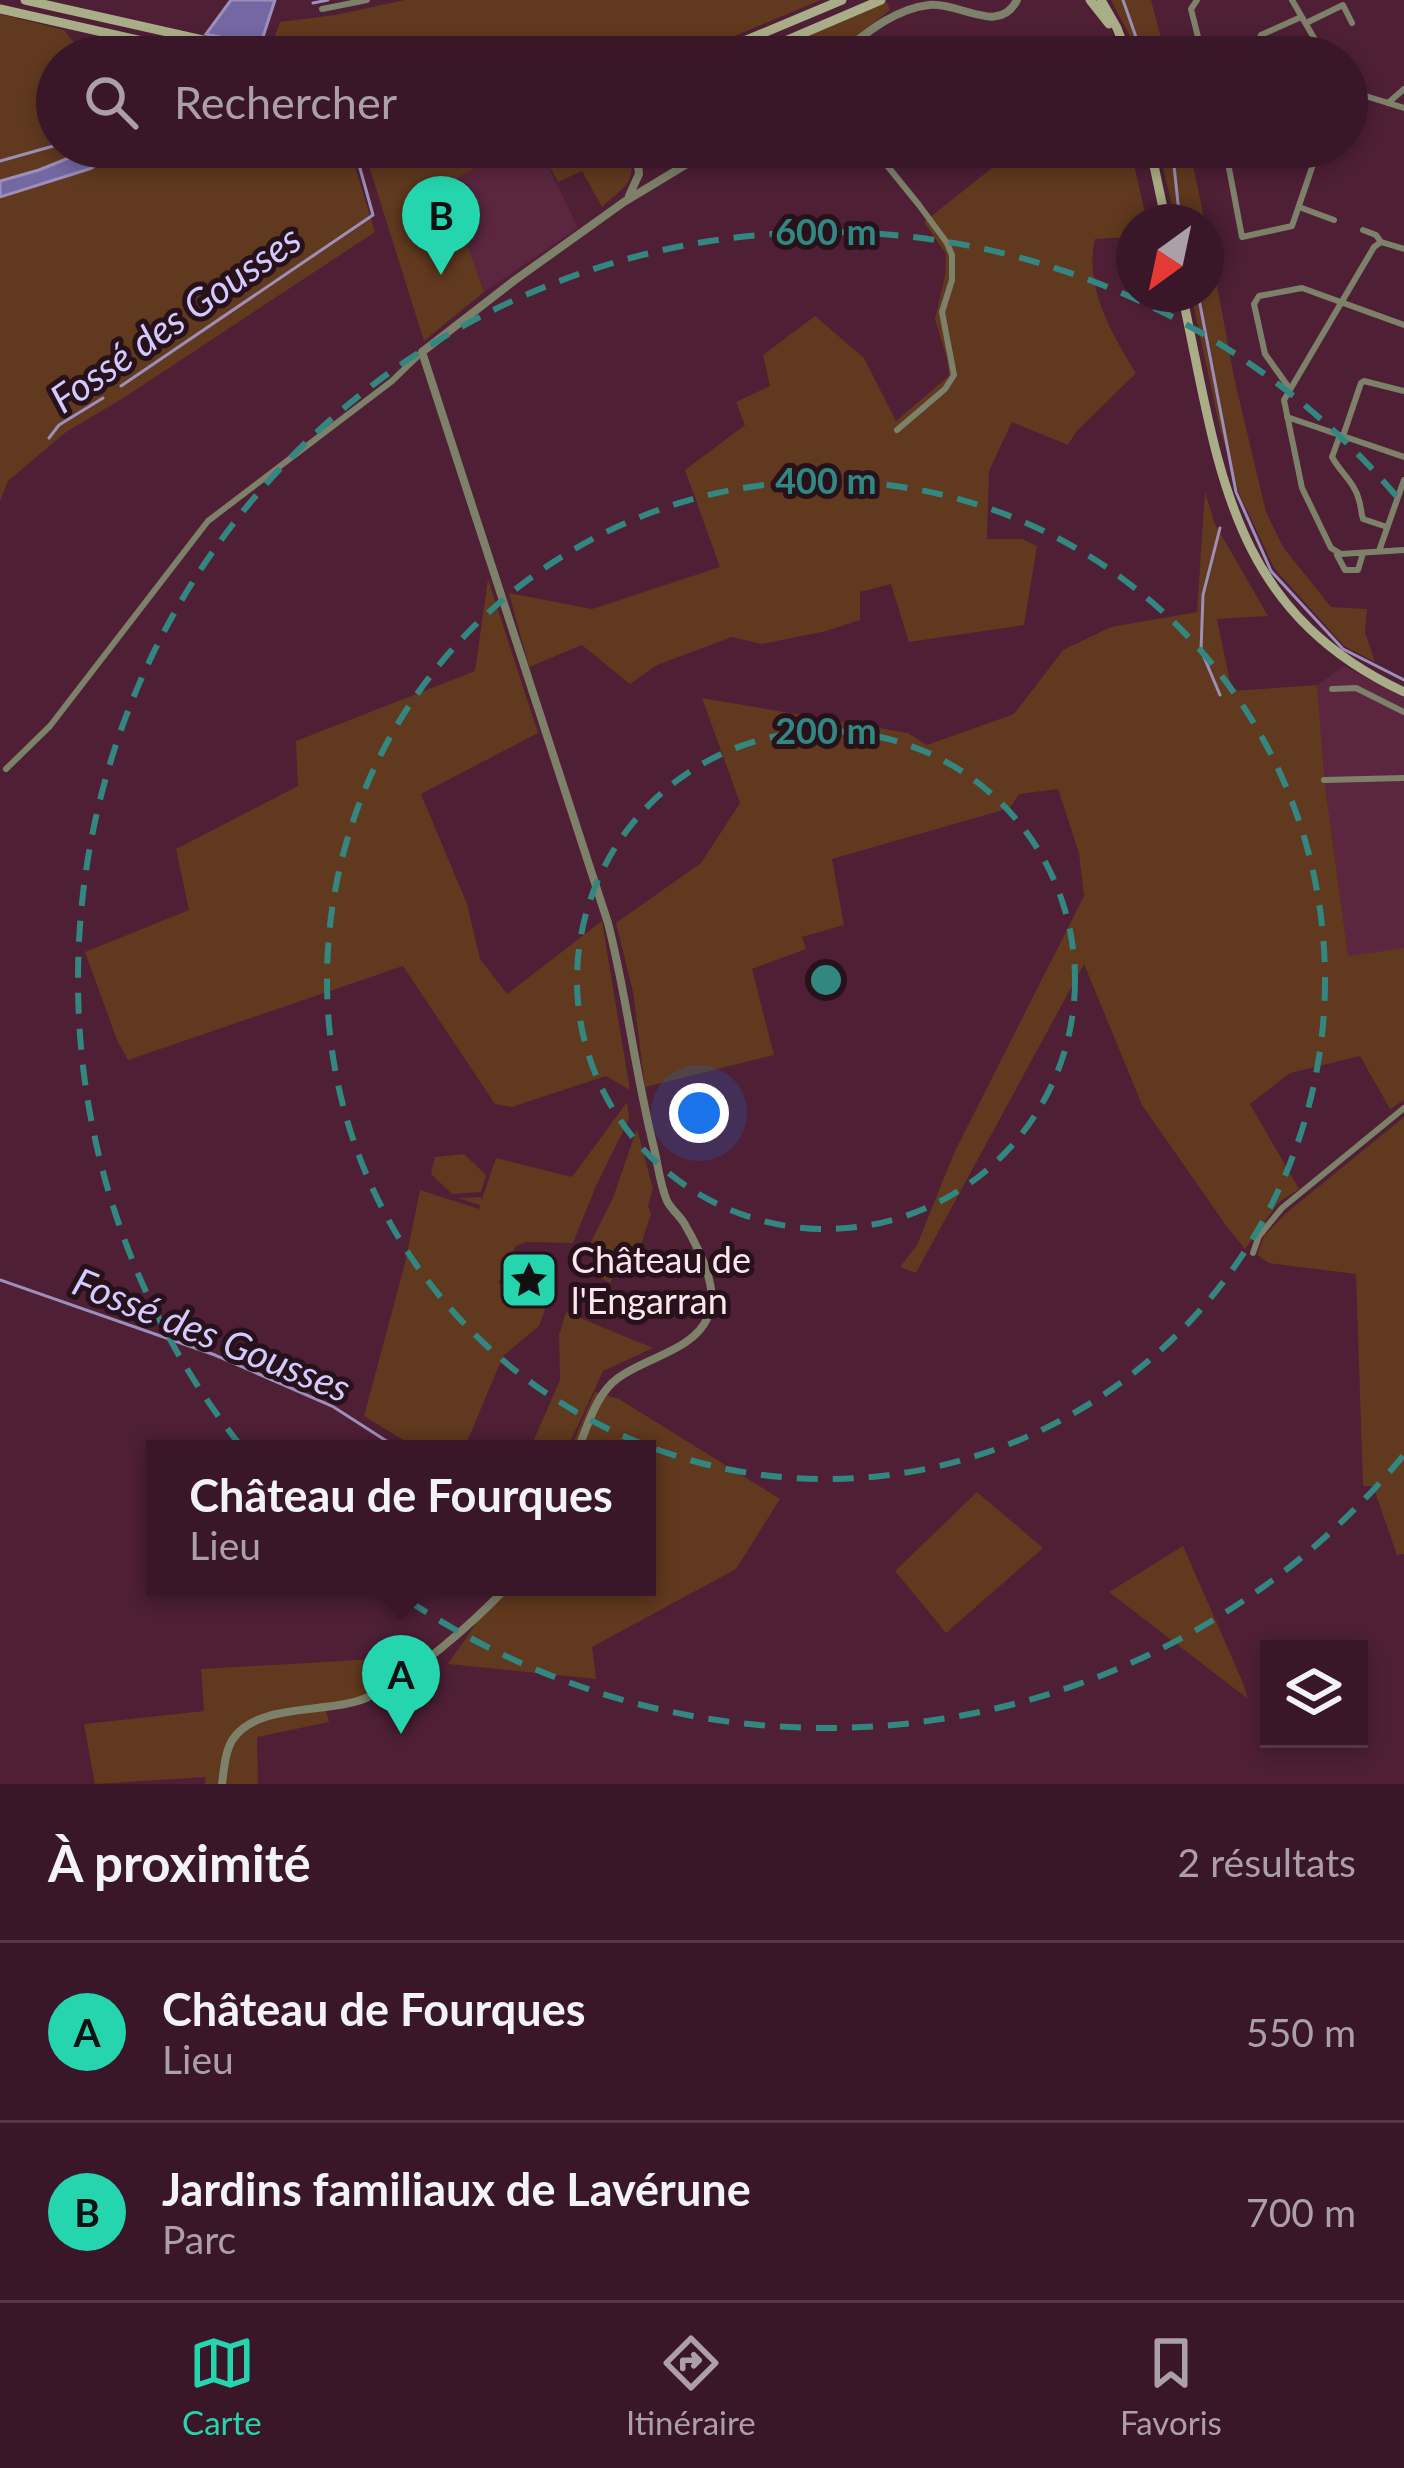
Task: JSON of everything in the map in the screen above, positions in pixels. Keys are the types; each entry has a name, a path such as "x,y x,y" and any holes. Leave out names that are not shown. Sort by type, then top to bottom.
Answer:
{"main road":[{"path":"26,0 187,36"},
{"path":"756,36 842,0"},
{"path":"797,36 881,0"},
{"path":"1090,0 1115,36"},
{"path":"1101,0 1119,36"},
{"path":"0,9 118,36"},
{"path":"1154,168 1162,204"},
{"path":"1186,312 1228,495 1252,553 1279,594 1329,648 1404,692"}],"street":[{"path":"322,9 368,0"},
{"path":"863,36 914,8 953,7 997,18 1009,14 1017,0"},
{"path":"1197,0 1191,9 1198,36"},
{"path":"1292,0 1313,36"},
{"path":"1261,36 1343,5 1352,23"},
{"path":"1388,103 1404,88"},
{"path":"1368,97 1404,108"},
{"path":"624,202 637,184 638,168"},
{"path":"6,770 50,726 208,521 392,381 422,352 624,202 680,168"},
{"path":"888,168 947,243 953,267 942,312 954,375 897,430"},
{"path":"1229,168 1242,237 1292,226 1312,168"},
{"path":"637,184 652,185"},
{"path":"1299,207 1334,220"},
{"path":"1363,230 1376,235 1378,244 1284,400 1302,488 1328,543 1345,570 1358,570 1363,553"},
{"path":"1378,244 1404,249"},
{"path":"1290,389 1265,354 1254,304 1259,296 1302,288 1404,325"},
{"path":"422,352 608,923 625,994 638,1083 668,1204 683,1221 712,1286 714,1301 702,1329 609,1386 582,1440"},
{"path":"1387,527 1363,519 1360,502 1332,457 1361,383 1368,380 1404,391"},
{"path":"1287,417 1404,457"},
{"path":"1378,551 1404,480"},
{"path":"1336,552 1404,550"},
{"path":"1332,689 1356,688 1404,712"},
{"path":"1324,780 1404,778"},
{"path":"1252,1253 1282,1208 1404,1108"},
{"path":"222,1784 232,1739 251,1723 364,1699 430,1655 497,1596"}],"shaded area":[{"path":"231,0 275,0 263,36 206,34"},
{"path":"405,0 821,0 734,36 275,36 280,22"},
{"path":"1111,0 1151,0 1160,36 1130,36"},
{"path":"887,2 890,10 857,36 809,36"},
{"path":"0,14 64,30 69,36 36,36 36,168 355,168 375,232 66,432 8,481 0,501"},
{"path":"91,168 0,197 0,181 39,170"},
{"path":"370,168 475,168 446,184 484,292 424,341"},
{"path":"474,168 549,168 578,228 484,292 445,184"},
{"path":"550,168 632,168 624,187 602,207 582,171 558,182"},
{"path":"992,168 1135,168 1143,204 1116,204 1116,238 1095,239 1093,274 1102,309 1136,373 1068,445 1012,422 989,471 987,539 1022,539 1037,546 1024,625 909,642 891,584 860,592 860,620 762,644 732,637 657,665 630,684 582,645 529,667 509,593 592,609 720,567 685,470 745,425 736,402 770,386 763,355 815,316 864,358 896,421 949,376 935,319 946,254 924,222"},
{"path":"1163,168 1193,168 1201,204 1172,204"},
{"path":"1195,312 1222,312 1266,512 1283,547 1331,607 1367,609 1365,632 1375,662 1344,646 1274,568 1239,493"},
{"path":"1205,492 1215,524 1268,616 1217,619 1232,691 1317,685 1348,956 1404,948 1404,1100 1390,1109 1360,1056 1290,1073 1250,1104 1299,1189 1279,1202 1245,1249 1142,1105 1084,964 916,1273 900,1267 917,1245 954,1153 1084,896 1079,853 1058,789 1019,794 1010,808 832,859 844,925 802,937 806,949 752,969 774,1055 645,1087 633,992 616,923 701,863 740,803 702,698 908,733 927,745 1014,714 1063,650 1111,627 1197,612"},
{"path":"488,579 538,733 421,794 467,904 480,959 507,994 602,921 630,1090 606,1076 512,1107 495,1104 403,966 128,1060 85,952 189,910 176,849 298,786 296,741 475,671"},
{"path":"1344,666 1404,698 1404,948 1348,957 1317,685"},
{"path":"627,1102 629,1119 573,1243 516,1246 498,1283 547,1304 539,1326 503,1356 468,1440 403,1440 364,1416 420,1190 479,1209 480,1205 459,1198 481,1197 481,1202 496,1158 572,1177"},
{"path":"1404,1117 1404,1554 1397,1555 1373,1486 1363,1486 1356,1274 1269,1263 1257,1255 1264,1236 1285,1214"},
{"path":"637,1128 653,1189 648,1206 651,1214 631,1275 616,1270 610,1283 591,1273 593,1262 587,1250 613,1198"},
{"path":"464,1154 486,1175 481,1192 452,1194 431,1174 435,1157"},
{"path":"566,1312 653,1348 603,1371 571,1440 534,1440 560,1380 559,1335"},
{"path":"595,1392 619,1399 780,1499 736,1569 592,1647 596,1679 448,1664 495,1596 656,1596 656,1440 574,1440"},
{"path":"977,1492 1043,1548 946,1633 895,1571"},
{"path":"1183,1546 1243,1683 1248,1699 1109,1592"},
{"path":"411,1657 422,1670 369,1701 326,1711 329,1722 257,1737 258,1784 205,1784 206,1777 95,1784 84,1724 204,1711 201,1669"}],"waterway":[{"name":"Fossé des Gousses","path":"313,3 328,0"},
{"path":"1123,0 1136,36"},
{"path":"0,161 36,151"},
{"name":"Fossé des Gousses","path":"121,386 373,215 360,168"},
{"path":"1174,168 1178,204"},
{"path":"1201,312 1236,492 1271,571 1343,649 1404,680"},
{"name":"Fossé des Gousses","path":"49,438 59,425 103,398"},
{"path":"1220,528 1203,595 1201,650 1220,695"},
{"name":"Fossé des Gousses","path":"0,1280 215,1355 332,1406 385,1440"}],"place":[{"name":"Jardins familiaux de Lavérune","path":"441,275"},
{"name":"Château de l'Engarran","path":"529,1280"},
{"name":"Château de Fourques","path":"401,1734"}]}
